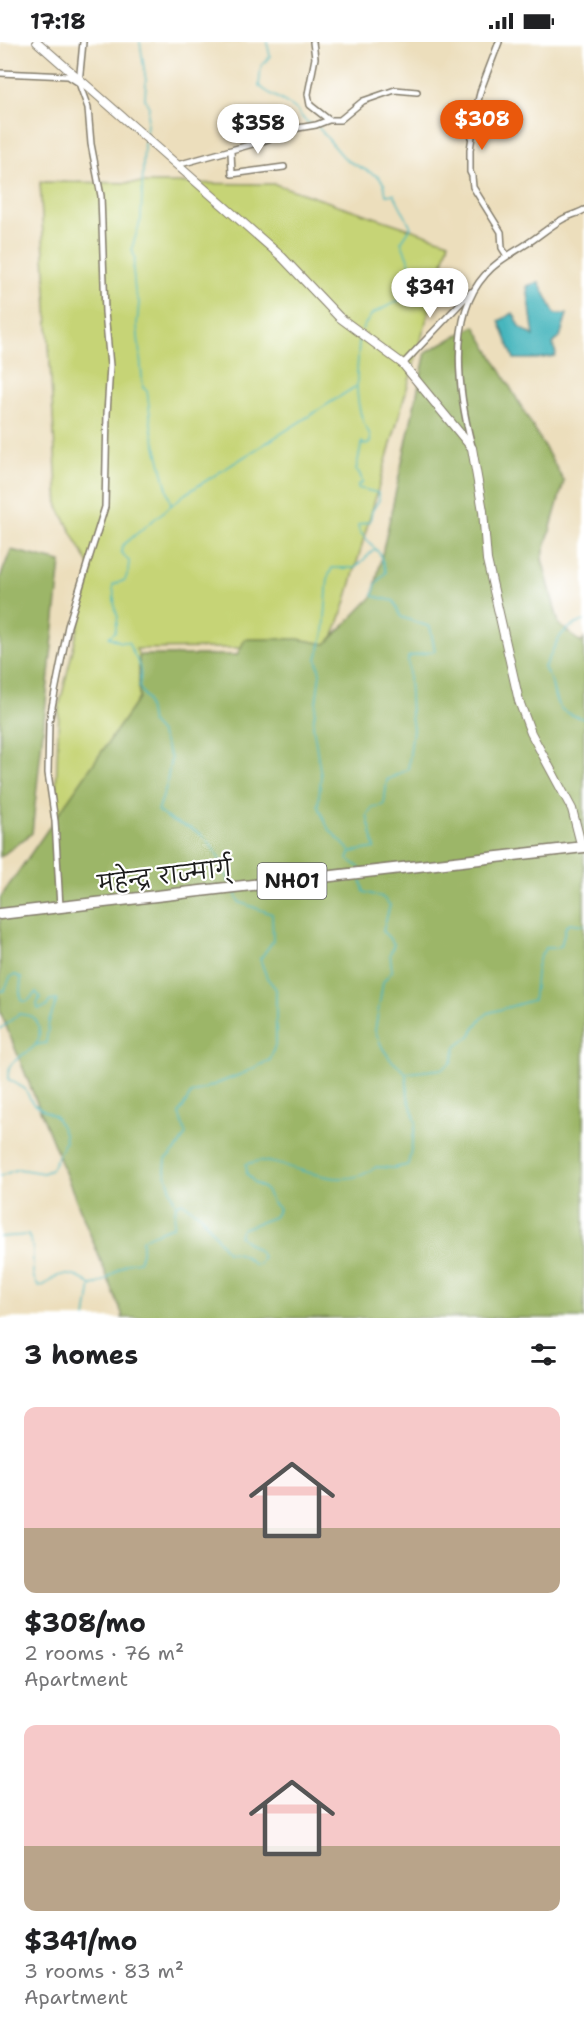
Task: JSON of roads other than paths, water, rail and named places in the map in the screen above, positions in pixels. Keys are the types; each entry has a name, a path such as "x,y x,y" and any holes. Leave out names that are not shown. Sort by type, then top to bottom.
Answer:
{"highway":[{"name":"महेन्द्र राज्मार्ग्","path":"0,914 583,848"}],"street":[{"path":"37,42 282,257 339,317 403,364 472,448"},
{"path":"60,907 55,821 48,772 49,722 68,626 105,507 110,366 105,312 100,196 91,144 88,108 80,81 83,42"},
{"path":"314,42 315,58 308,94 310,105 329,120"},
{"path":"499,42 481,89 476,110 470,150 470,172 473,187 501,232 502,248 507,256"},
{"path":"0,73 68,76 80,81"},
{"path":"177,165 231,151 298,128 329,120 340,120 363,100 395,90 417,92"},
{"path":"231,151 232,174 284,167"},
{"path":"403,364 475,289 485,274 507,256 564,218 584,210"},
{"path":"475,289 465,315 458,345 464,414 483,510 487,560 519,701 531,733 572,809 583,848"}],"water":[{"path":"539,282 555,314 567,314 560,337 553,344 556,354 537,359 514,359 499,321 513,313 521,328 534,336 527,286"}],"waterway":[{"path":"140,42 146,81 145,99 149,107 146,132"},
{"path":"267,42 270,56 261,66 259,86 293,107 304,120 311,124"},
{"path":"318,127 346,160 379,177 384,184 386,195 394,194 411,227 401,242 414,273 420,276 422,285 417,301 402,299 372,314 362,329"},
{"path":"144,142 141,219 132,248 135,259 133,269 135,292 139,302 137,325 143,388 147,390 152,431 171,504"},
{"path":"359,340 358,401 370,443 364,445 362,442 356,470 359,472 362,484 358,484 358,488 378,493 379,500 372,511 370,521 358,525 359,531 380,554 386,572 376,584 373,596 394,601 401,617 430,627 435,651 408,657 413,729 408,769 387,780 384,805 373,807 367,815 375,848 351,852 348,859 360,868"},
{"path":"230,883 216,852 206,839 158,811 166,787 171,758 160,733 151,723 147,700 139,687 140,668 128,642 109,637 115,632 118,617 113,585 125,580 128,572 129,561 121,552 123,545 185,494 355,387"},
{"path":"351,852 328,828 318,806 321,776 313,726 320,673 317,659 324,633 328,577 332,568 355,568 374,550"},
{"path":"584,621 562,634 544,667 560,708 584,719"},
{"path":"91,1285 105,1280 128,1263 139,1261 142,1253 142,1240 173,1226 176,1205 182,1202 201,1215 227,1252 239,1254 255,1265 259,1264 263,1257 261,1254 239,1235 242,1229 274,1217 279,1209 265,1189 247,1174 246,1164 264,1161 336,1178 350,1178 376,1167 393,1168 408,1165 416,1122 408,1097 406,1073 390,1059 375,1031 383,982 392,971 390,954 394,944 383,931 390,905 382,897 364,892 361,880"},
{"path":"175,1203 165,1171 166,1159 176,1150 186,1134 179,1114 191,1094 270,1060 276,1042 276,989 267,978 260,959 273,941 272,914 239,902 235,892"},
{"path":"406,1073 442,1069 452,1062 456,1047 470,1036 480,1020 488,1013 533,1000 537,966 546,948 561,946 566,926 570,923 584,925"},
{"path":"0,991 4,991 11,976 16,975 21,978 22,1001 28,1001 36,992 40,997 37,1004 38,1009 46,1007 50,1001 57,1000 49,1021 46,1043 35,1045"},
{"path":"0,1029 19,1014 31,1016 37,1022 39,1040 11,1065 8,1079 25,1089 33,1104 56,1117 64,1133 65,1142 51,1170 43,1173 18,1169 0,1176"},
{"path":"0,1237 28,1235 33,1248 33,1275 39,1287 61,1275 76,1277 91,1285 86,1318"}]}
